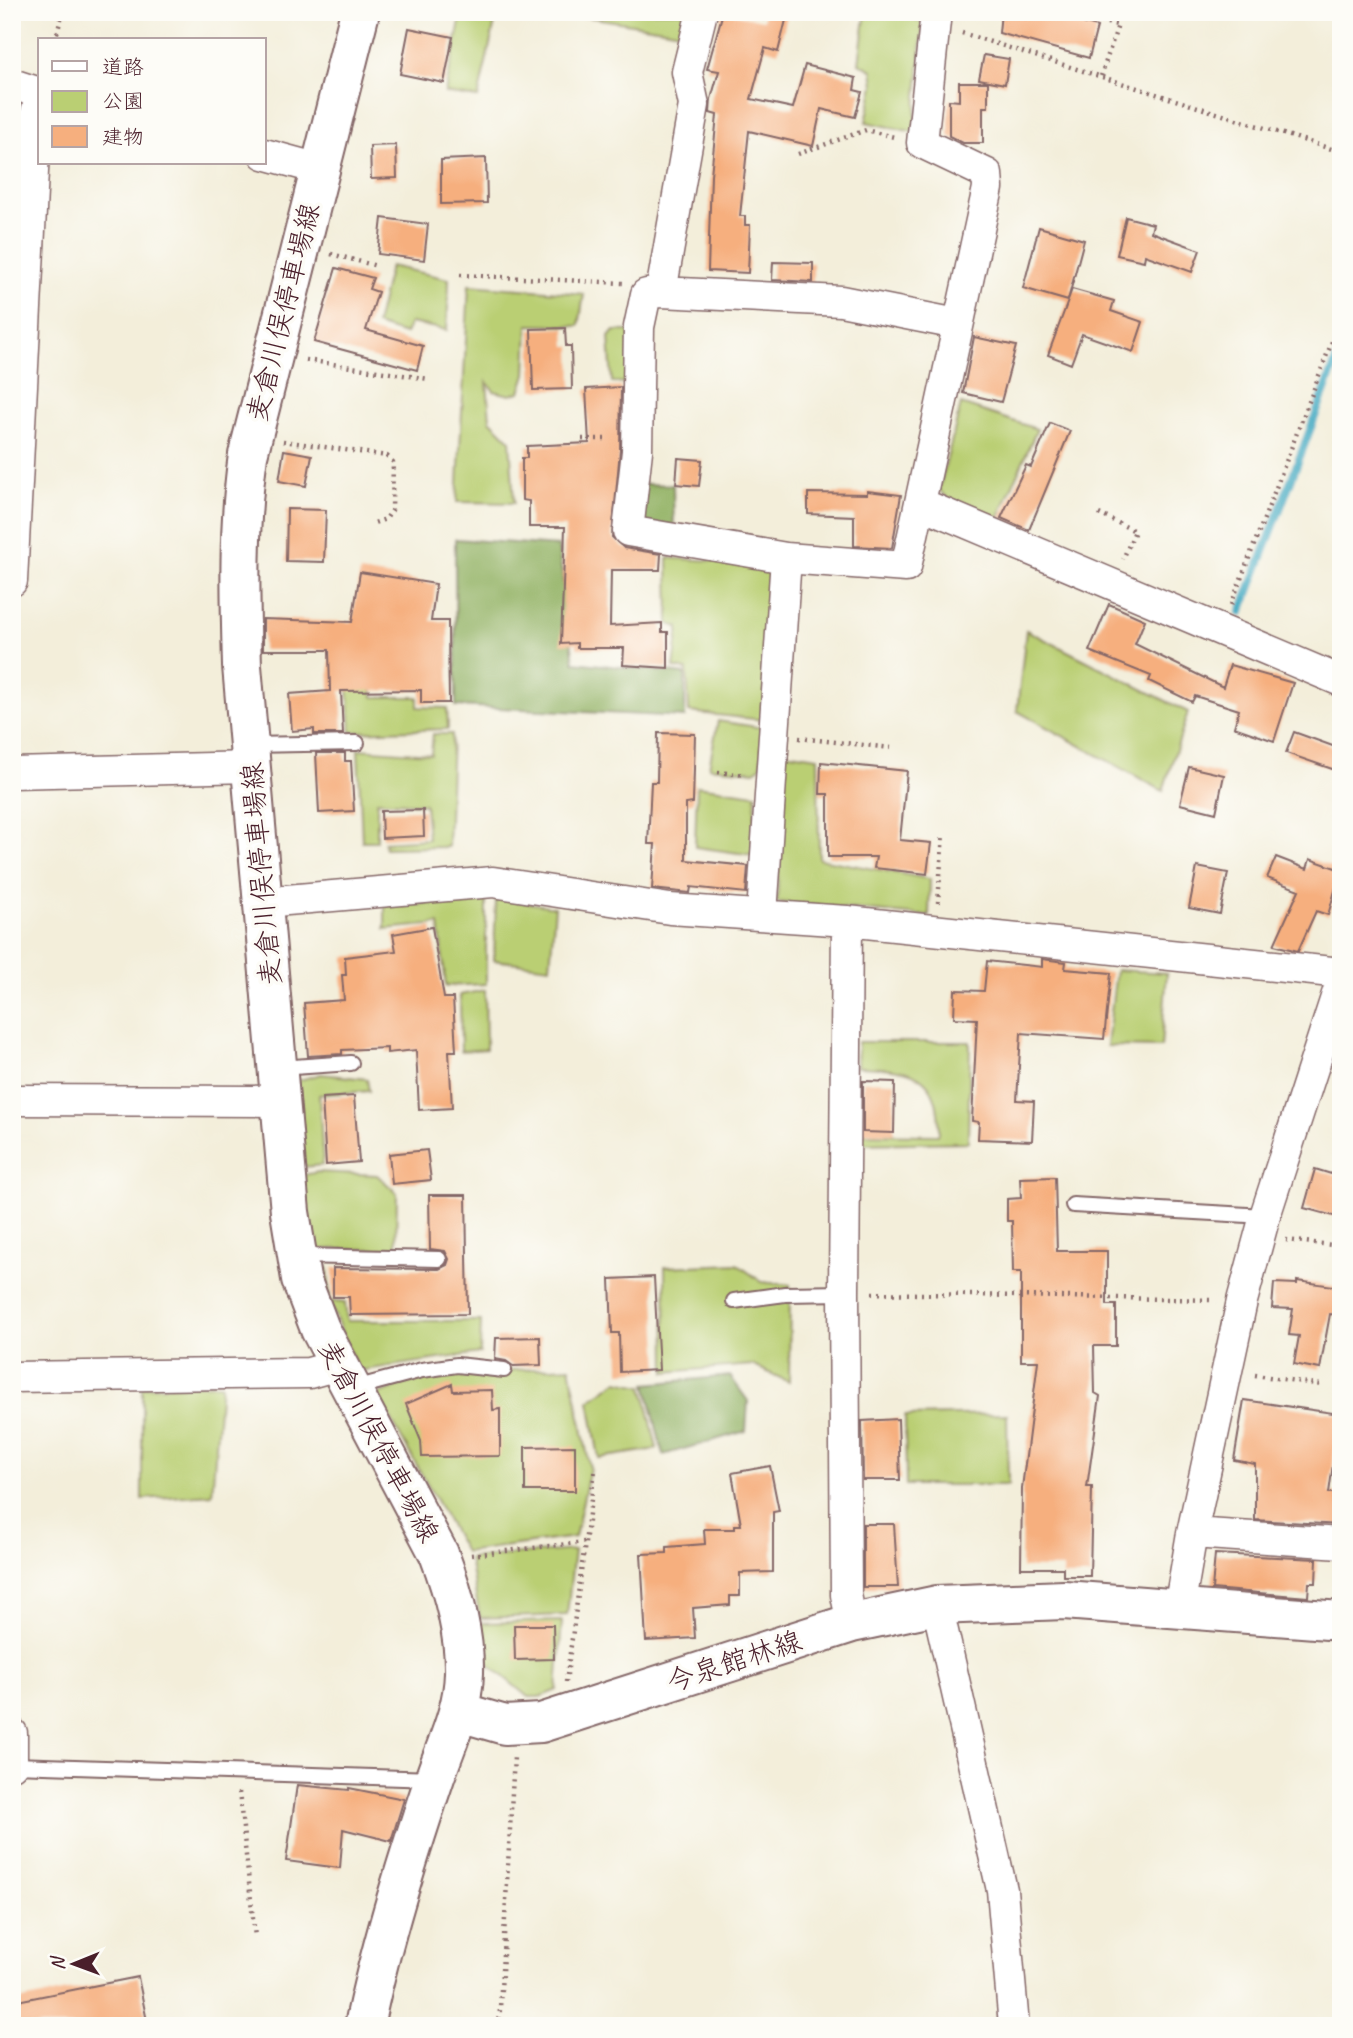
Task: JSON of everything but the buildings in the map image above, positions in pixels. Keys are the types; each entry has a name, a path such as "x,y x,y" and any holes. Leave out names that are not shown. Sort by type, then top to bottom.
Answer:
{"main road":[{"name":"麦倉川俣停車場線","path":"359,12 256,418 243,492 242,666 290,1212 301,1279 315,1317 344,1377 439,1554 450,1582 462,1639 464,1672 460,1712"},
{"name":"今泉館林線","path":"460,1712 505,1725 541,1723 852,1623 937,1605 1064,1600 1341,1621"},
{"path":"365,2026 390,1923 434,1779 460,1712"}],"street":[{"path":"662,288 694,105 687,72 702,12"},
{"path":"935,19 922,144 988,174 988,188 957,324 922,504 906,567 786,558 628,531 637,452 639,327 646,294 662,288 841,301 957,324"},
{"path":"12,84 38,93"},
{"path":"12,581 38,104"},
{"path":"266,155 319,169"},
{"path":"922,504 1341,681"},
{"path":"762,914 786,558"},
{"path":"12,773 250,756"},
{"path":"264,902 493,882 670,909 847,921 1341,973"},
{"path":"847,921 844,1293 846,1595 852,1623"},
{"path":"1180,1609 1192,1533 1242,1301 1262,1226 1341,982"},
{"path":"12,1100 279,1084"},
{"path":"12,1377 309,1373 344,1377"},
{"path":"1192,1533 1341,1543"},
{"path":"937,1605 1002,1890 1014,2026"},
{"path":"12,1733 13,1765"}],"lane":[{"path":"250,756 357,743"},
{"path":"279,1084 351,1063"},
{"path":"1073,1205 1262,1226"},
{"path":"297,1256 439,1259"},
{"path":"734,1301 785,1294 844,1293"},
{"path":"344,1377 457,1365 504,1370"},
{"path":"13,1765 434,1779"}],"path":[{"path":"56,38 63,12"},
{"path":"935,19 1101,76 1341,152"},
{"path":"1101,76 1118,25 1107,23"},
{"path":"798,155 866,130 922,144"},
{"path":"319,251 377,265"},
{"path":"460,275 662,288"},
{"path":"1220,632 1341,318"},
{"path":"292,358 429,379"},
{"path":"272,440 387,456 393,462 392,510 386,519 371,524"},
{"path":"1099,514 1135,531 1112,586"},
{"path":"774,735 891,748"},
{"path":"936,930 943,834"},
{"path":"1262,1226 1341,1246"},
{"path":"844,1293 1242,1301"},
{"path":"1227,1372 1323,1385"},
{"path":"565,1693 595,1470"},
{"path":"462,1556 585,1542"},
{"path":"499,2026 514,1746"},
{"path":"237,1772 255,1937"}],"green space":[{"path":"462,12 497,13 478,98 445,93"},
{"path":"557,12 692,12 688,33"},
{"path":"902,12 923,23 914,132 866,122 874,85 872,70 859,63 865,18 869,13"},
{"path":"390,266 449,279 447,330 410,323 405,334 376,325"},
{"path":"469,285 584,294 579,326 528,325 526,374 520,392 510,395 494,391 487,382 490,420 510,440 514,503 457,502"},
{"path":"614,331 630,331 629,383 612,382 609,337"},
{"path":"961,404 1037,429 998,519 959,508 939,490"},
{"path":"643,484 673,485 674,530 639,527"},
{"path":"455,539 558,546 574,662 685,674 685,717 456,706"},
{"path":"668,558 761,564 774,577 763,720 689,712 687,670 674,668 679,627 669,624"},
{"path":"1026,630 1188,712 1163,791 1017,711"},
{"path":"347,674 371,674 373,697 418,697 418,707 447,708 448,729 351,732"},
{"path":"718,721 764,728 761,766 755,771 709,767"},
{"path":"433,734 452,734 448,847 385,848 384,842 428,839 425,804 377,801 377,841 362,841 358,749 431,754"},
{"path":"784,752 818,757 819,859 930,879 929,916 777,902"},
{"path":"697,786 756,794 753,855 695,847"},
{"path":"496,898 555,907 550,967 494,960"},
{"path":"486,899 486,984 446,986 439,924 385,929 385,906"},
{"path":"1116,970 1167,973 1161,1047 1107,1046"},
{"path":"485,990 486,1049 461,1051 460,995"},
{"path":"858,1042 970,1042 968,1142 854,1144 854,1134 938,1135 939,1132 938,1111 927,1084 906,1072 857,1067"},
{"path":"321,1074 367,1079 369,1091 319,1095 323,1165 304,1167 296,1081"},
{"path":"318,1172 377,1175 397,1193 396,1249 312,1249 303,1175"},
{"path":"737,1264 762,1282 790,1285 789,1382 752,1365 666,1372 665,1267"},
{"path":"328,1268 330,1301 345,1303 347,1321 481,1321 480,1353 358,1371 317,1273"},
{"path":"570,1367 590,1468 575,1537 465,1552 377,1394 433,1374"},
{"path":"730,1376 748,1401 746,1431 663,1455 646,1384"},
{"path":"617,1381 643,1386 657,1449 599,1458 589,1401"},
{"path":"221,1384 212,1494 142,1499 142,1387"},
{"path":"1007,1414 1008,1485 906,1485 905,1416"},
{"path":"574,1550 567,1615 480,1618 469,1558"},
{"path":"562,1621 557,1690 540,1697 528,1697 487,1663 479,1623"}],"waterway":[{"path":"1241,612 1341,348"}]}
